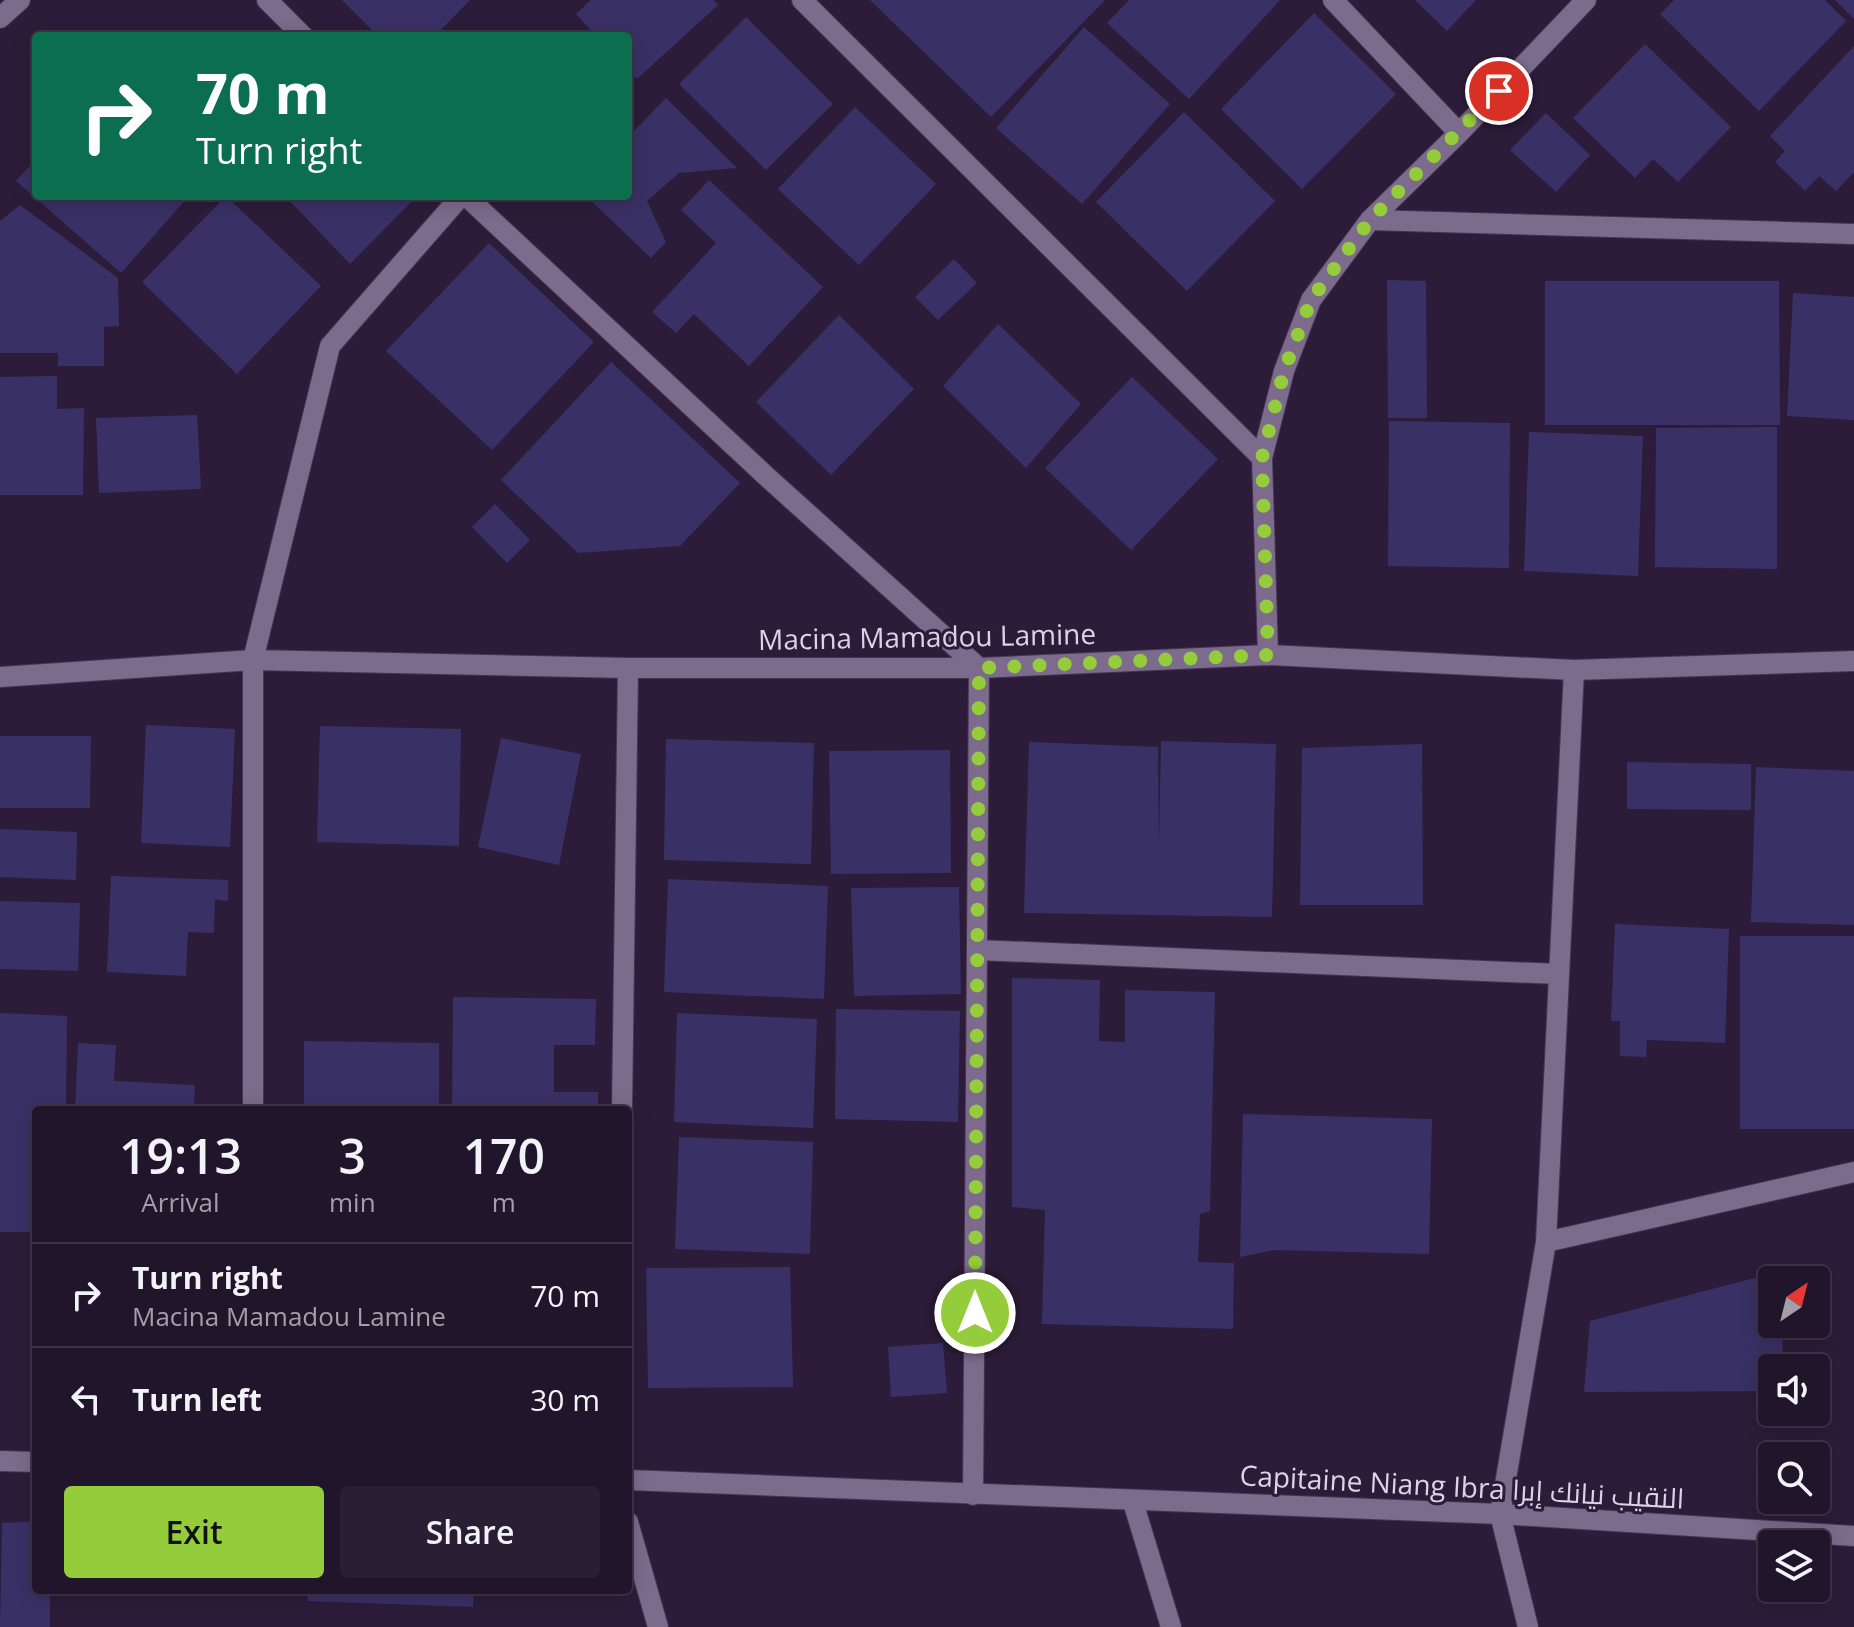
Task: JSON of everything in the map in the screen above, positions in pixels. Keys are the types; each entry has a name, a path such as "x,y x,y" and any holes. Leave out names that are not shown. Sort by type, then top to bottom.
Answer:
{"street":[{"path":"0,18 20,0"},
{"path":"267,0 299,32"},
{"path":"802,0 1262,458"},
{"path":"1333,0 1459,133"},
{"path":"1268,655 1262,458 1284,371 1311,300 1370,220 1459,133 1586,0"},
{"path":"253,1106 253,660 330,346 459,200"},
{"path":"467,200 979,668 973,1495"},
{"path":"1370,220 1854,234"},
{"name":"Macina Mamadou Lamine","path":"0,677 253,660 628,668 979,668 1268,655 1574,670 1854,661"},
{"path":"622,1106 628,668"},
{"path":"1528,1627 1500,1514 1546,1242 1574,670"},
{"path":"977,950 1559,974"},
{"path":"1546,1242 1854,1172"},
{"path":"0,1461 32,1462"},
{"name":"Capitaine Niang Ibra النقيب نيانك إبرا","path":"632,1480 1500,1514 1854,1536"},
{"path":"1133,1502 1171,1627"},
{"path":"632,1536 658,1627"}],"building":[{"path":"342,0 470,0 439,32 374,32"},
{"path":"591,0 713,0 718,5 637,79 632,74 632,32 592,32 576,14"},
{"path":"870,0 1105,0 991,117"},
{"path":"1129,0 1280,0 1189,99 1107,23"},
{"path":"1415,0 1476,0 1447,31"},
{"path":"1674,0 1825,0 1846,21 1759,111 1660,14"},
{"path":"1835,0 1854,0 1854,19"},
{"path":"1314,13 1396,94 1302,189 1221,109"},
{"path":"746,17 833,104 766,170 679,84"},
{"path":"1084,27 1170,104 1082,204 996,128"},
{"path":"1645,44 1731,127 1678,182 1653,159 1635,178 1573,118"},
{"path":"1854,46 1854,172 1836,191 1819,176 1805,191 1775,162 1785,151 1770,136"},
{"path":"666,98 737,168 679,173 647,201 666,242 651,258 590,200 632,200 632,133"},
{"path":"855,107 936,184 859,265 778,189"},
{"path":"1184,112 1275,201 1187,291 1096,202"},
{"path":"1546,113 1590,155 1556,192 1510,150"},
{"path":"32,163 32,195 16,181"},
{"path":"709,180 823,287 749,366 694,314 676,333 652,312 716,243 681,210"},
{"path":"38,200 185,200 121,273"},
{"path":"222,200 230,200 321,286 237,374 142,282"},
{"path":"289,200 413,200 350,264"},
{"path":"20,205 118,278 119,326 104,327 104,366 58,366 58,353 0,353 0,221"},
{"path":"489,243 594,342 492,450 386,351"},
{"path":"954,259 977,283 938,320 915,297"},
{"path":"1387,280 1426,281 1427,418 1388,418"},
{"path":"1545,281 1779,281 1780,425 1545,425"},
{"path":"1793,293 1854,297 1854,420 1787,416"},
{"path":"839,315 914,389 831,475 756,402"},
{"path":"998,324 1081,404 1026,468 943,386"},
{"path":"611,362 740,483 680,546 578,553 501,480"},
{"path":"57,376 57,409 84,408 83,495 0,495 0,377"},
{"path":"1132,377 1218,459 1131,550 1045,468"},
{"path":"197,415 201,489 99,493 96,418"},
{"path":"1389,421 1510,423 1509,568 1388,566"},
{"path":"1777,427 1777,569 1655,567 1656,428"},
{"path":"1529,432 1643,436 1638,576 1524,571"},
{"path":"495,504 530,540 507,563 472,527"},
{"path":"146,725 235,729 230,847 141,843"},
{"path":"320,726 461,729 459,846 317,842"},
{"path":"0,736 91,736 90,808 0,808"},
{"path":"501,738 581,754 559,865 478,847"},
{"path":"666,739 814,743 811,864 664,860"},
{"path":"1161,741 1276,744 1272,917 1024,913 1029,742 1158,747 1159,846"},
{"path":"1422,744 1423,905 1300,905 1302,748"},
{"path":"950,750 951,873 831,874 829,751"},
{"path":"1627,762 1751,764 1751,810 1627,809"},
{"path":"1756,767 1854,771 1854,925 1751,922"},
{"path":"0,829 77,832 76,880 0,877"},
{"path":"111,876 228,880 228,901 215,899 214,933 188,932 186,976 107,972"},
{"path":"668,879 828,886 824,999 664,992"},
{"path":"959,887 961,994 854,996 851,888"},
{"path":"0,901 80,903 78,971 0,969"},
{"path":"1615,924 1729,929 1725,1043 1647,1040 1646,1057 1620,1056 1620,1021 1611,1021"},
{"path":"1740,936 1854,936 1854,1129 1740,1129"},
{"path":"1012,978 1100,980 1099,1041 1125,1042 1125,990 1215,992 1210,1211 1200,1214 1198,1262 1234,1263 1233,1329 1042,1324 1045,1210 1012,1207"},
{"path":"453,997 596,999 595,1045 554,1045 554,1092 598,1092 598,1106 452,1106"},
{"path":"836,1009 960,1011 958,1122 835,1119"},
{"path":"0,1013 67,1016 66,1106 32,1106 32,1232 0,1232"},
{"path":"677,1013 817,1019 813,1128 674,1122"},
{"path":"304,1041 439,1043 439,1106 304,1106"},
{"path":"78,1043 116,1045 114,1081 195,1085 194,1106 75,1106"},
{"path":"1243,1114 1432,1119 1429,1254 1274,1250 1240,1257"},
{"path":"679,1137 813,1142 810,1254 675,1249"},
{"path":"790,1267 793,1387 648,1388 646,1268"},
{"path":"1758,1277 1758,1338 1782,1338 1783,1354 1758,1354 1758,1391 1584,1392 1590,1321"},
{"path":"943,1343 947,1393 891,1397 888,1347"},
{"path":"32,1521 32,1594 50,1594 50,1627 0,1627 2,1523"},
{"path":"308,1594 474,1594 473,1607 307,1601"}],"route":[{"path":"975,1313 979,668 1268,655 1262,458 1284,371 1311,300 1370,220 1499,91"}]}
